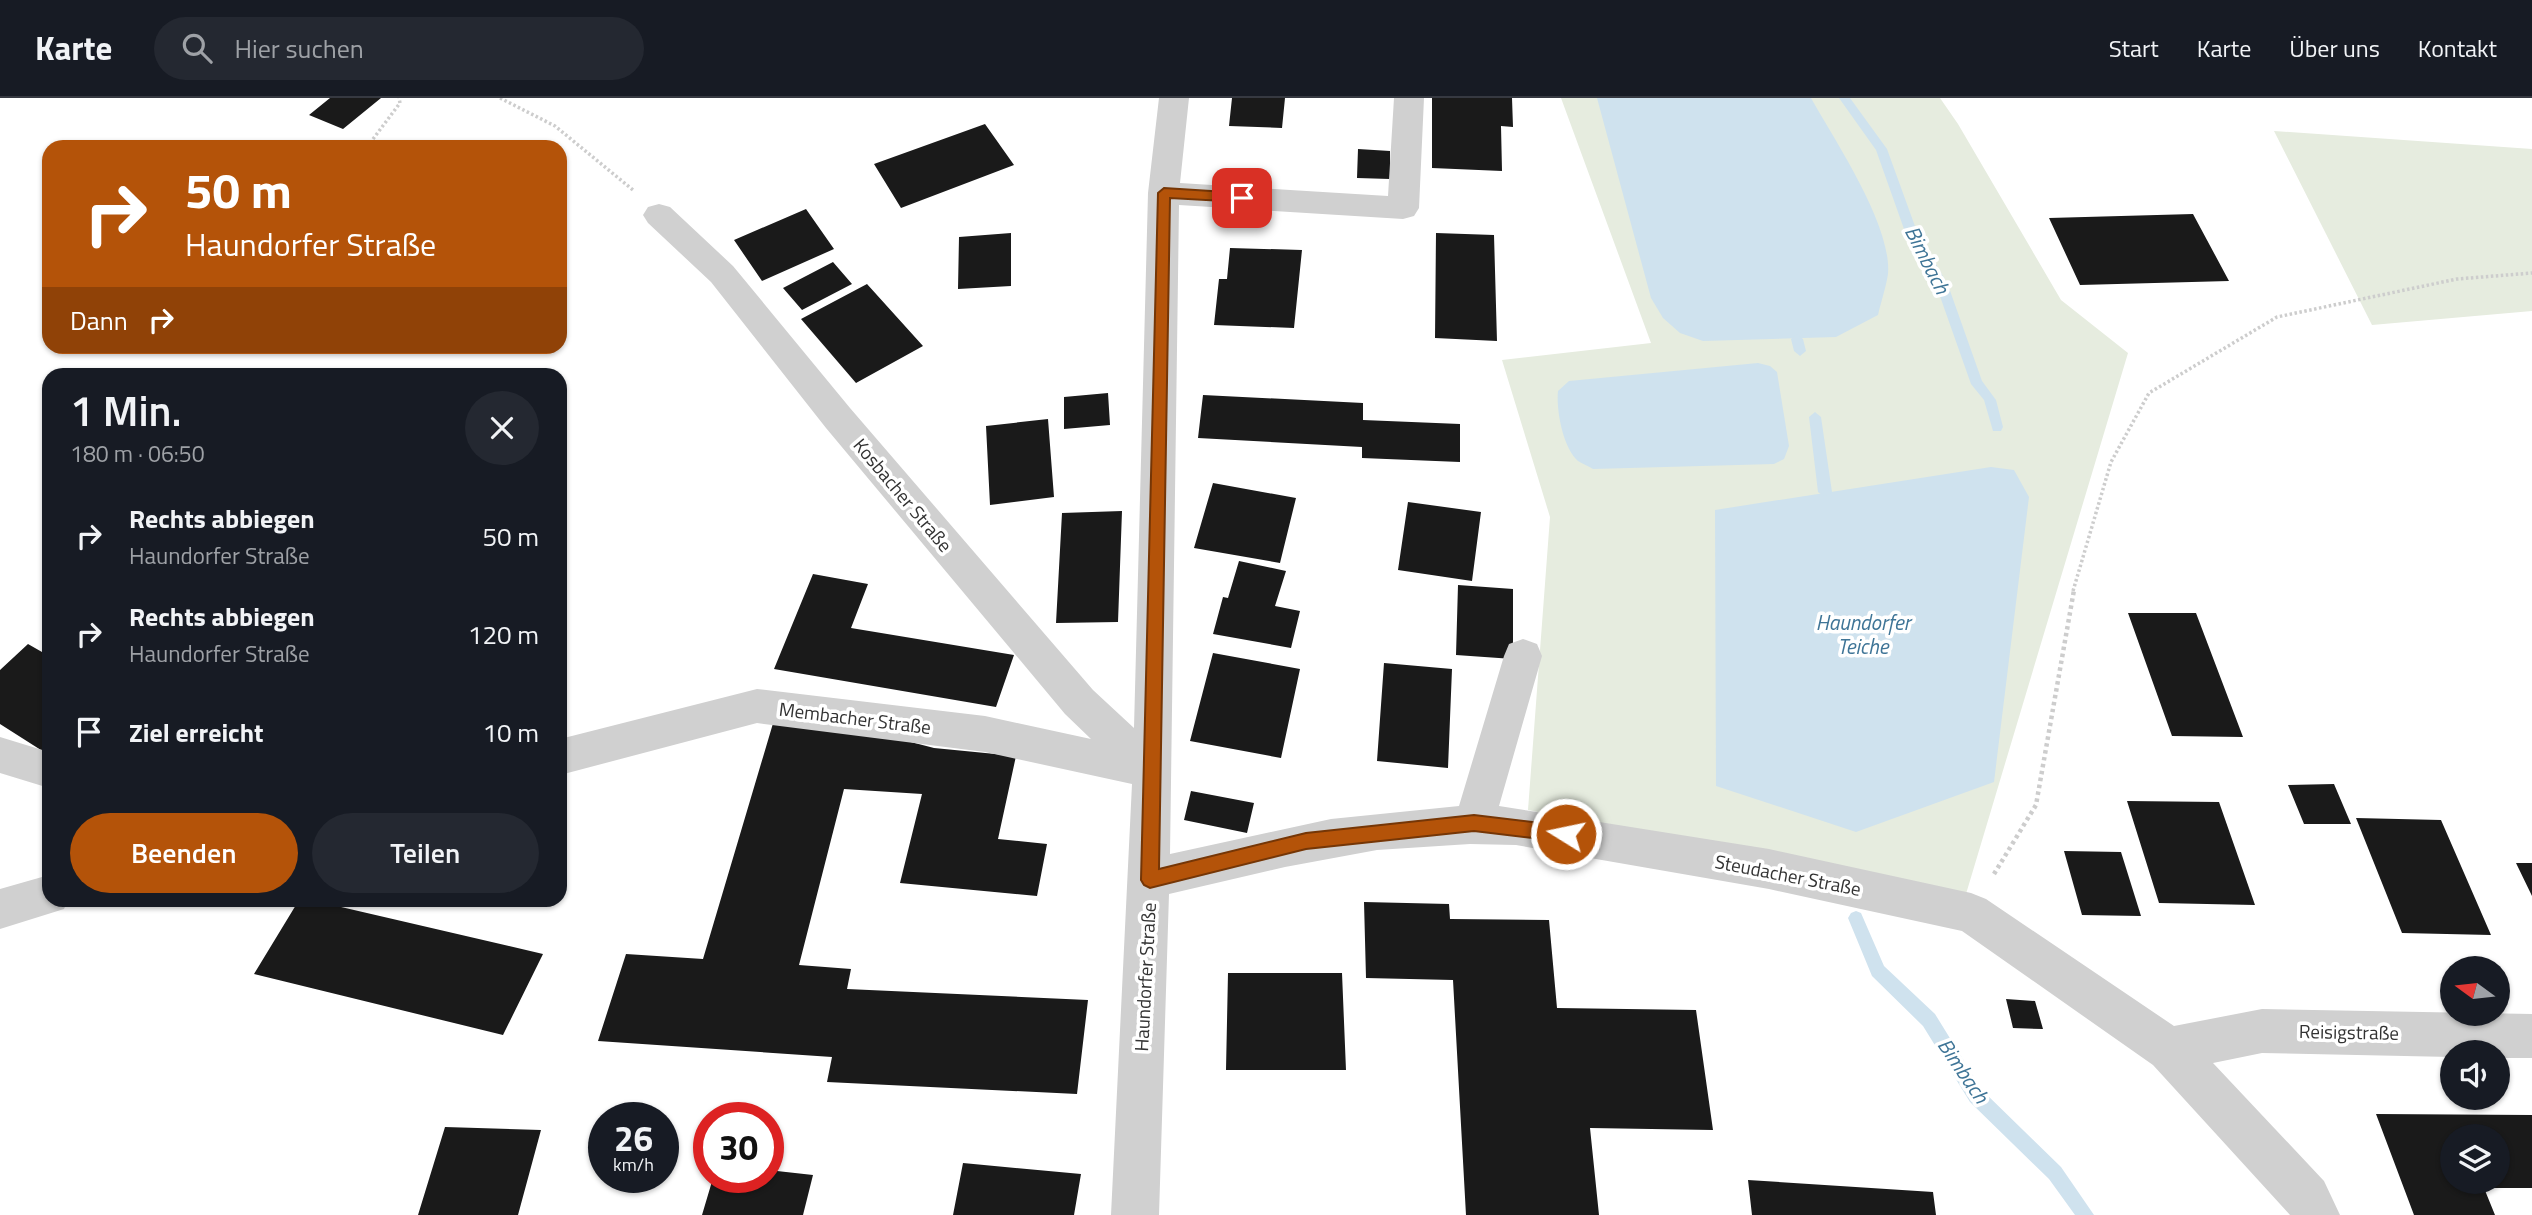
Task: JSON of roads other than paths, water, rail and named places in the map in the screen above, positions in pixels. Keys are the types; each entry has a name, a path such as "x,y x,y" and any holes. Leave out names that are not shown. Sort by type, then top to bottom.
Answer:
{"street":[{"name":"Haundorfer Straße","path":"1135,1215 1150,880 1164,193 1174,98"},
{"path":"1164,193 1403,208 1409,98"},
{"name":"Kosbacher Straße","path":"659,215 722,274 838,418 1079,702 1153,771"},
{"path":"1474,823 1523,656"},
{"name":"Membacher Straße","path":"567,755 757,706 985,734 1153,771"},
{"path":"0,755 42,768"},
{"name":"Steudacher Straße","path":"1150,880 1306,841 1474,823 1516,826 1769,869 1971,913 2169,1049 2307,1198 2316,1215"},
{"path":"0,909 42,897"},
{"name":"Reisigstraße","path":"2169,1049 2262,1031 2532,1036"}],"water":[{"path":"1597,98 1811,98 1860,184 1881,232 1887,254 1888,274 1878,315 1836,337 1703,341 1680,333 1663,318 1651,298"},
{"path":"1758,363 1770,366 1777,372 1789,446 1784,459 1774,464 1593,469 1578,461 1568,447 1559,418 1558,391 1569,381"},
{"name":"Haundorfer Teiche","path":"1991,467 2014,470 2029,497 1994,782 1856,832 1716,786 1715,510"}],"waterway":[{"name":"Bimbach","path":"1844,98 1881,149 1910,229 1942,285 1977,384 1990,400 1997,427"},
{"path":"1797,339 1800,351"},
{"path":"1815,417 1825,492"},
{"name":"Bimbach","path":"1856,918 1878,971 1929,1020 1976,1096 2055,1173 2085,1215"}]}
